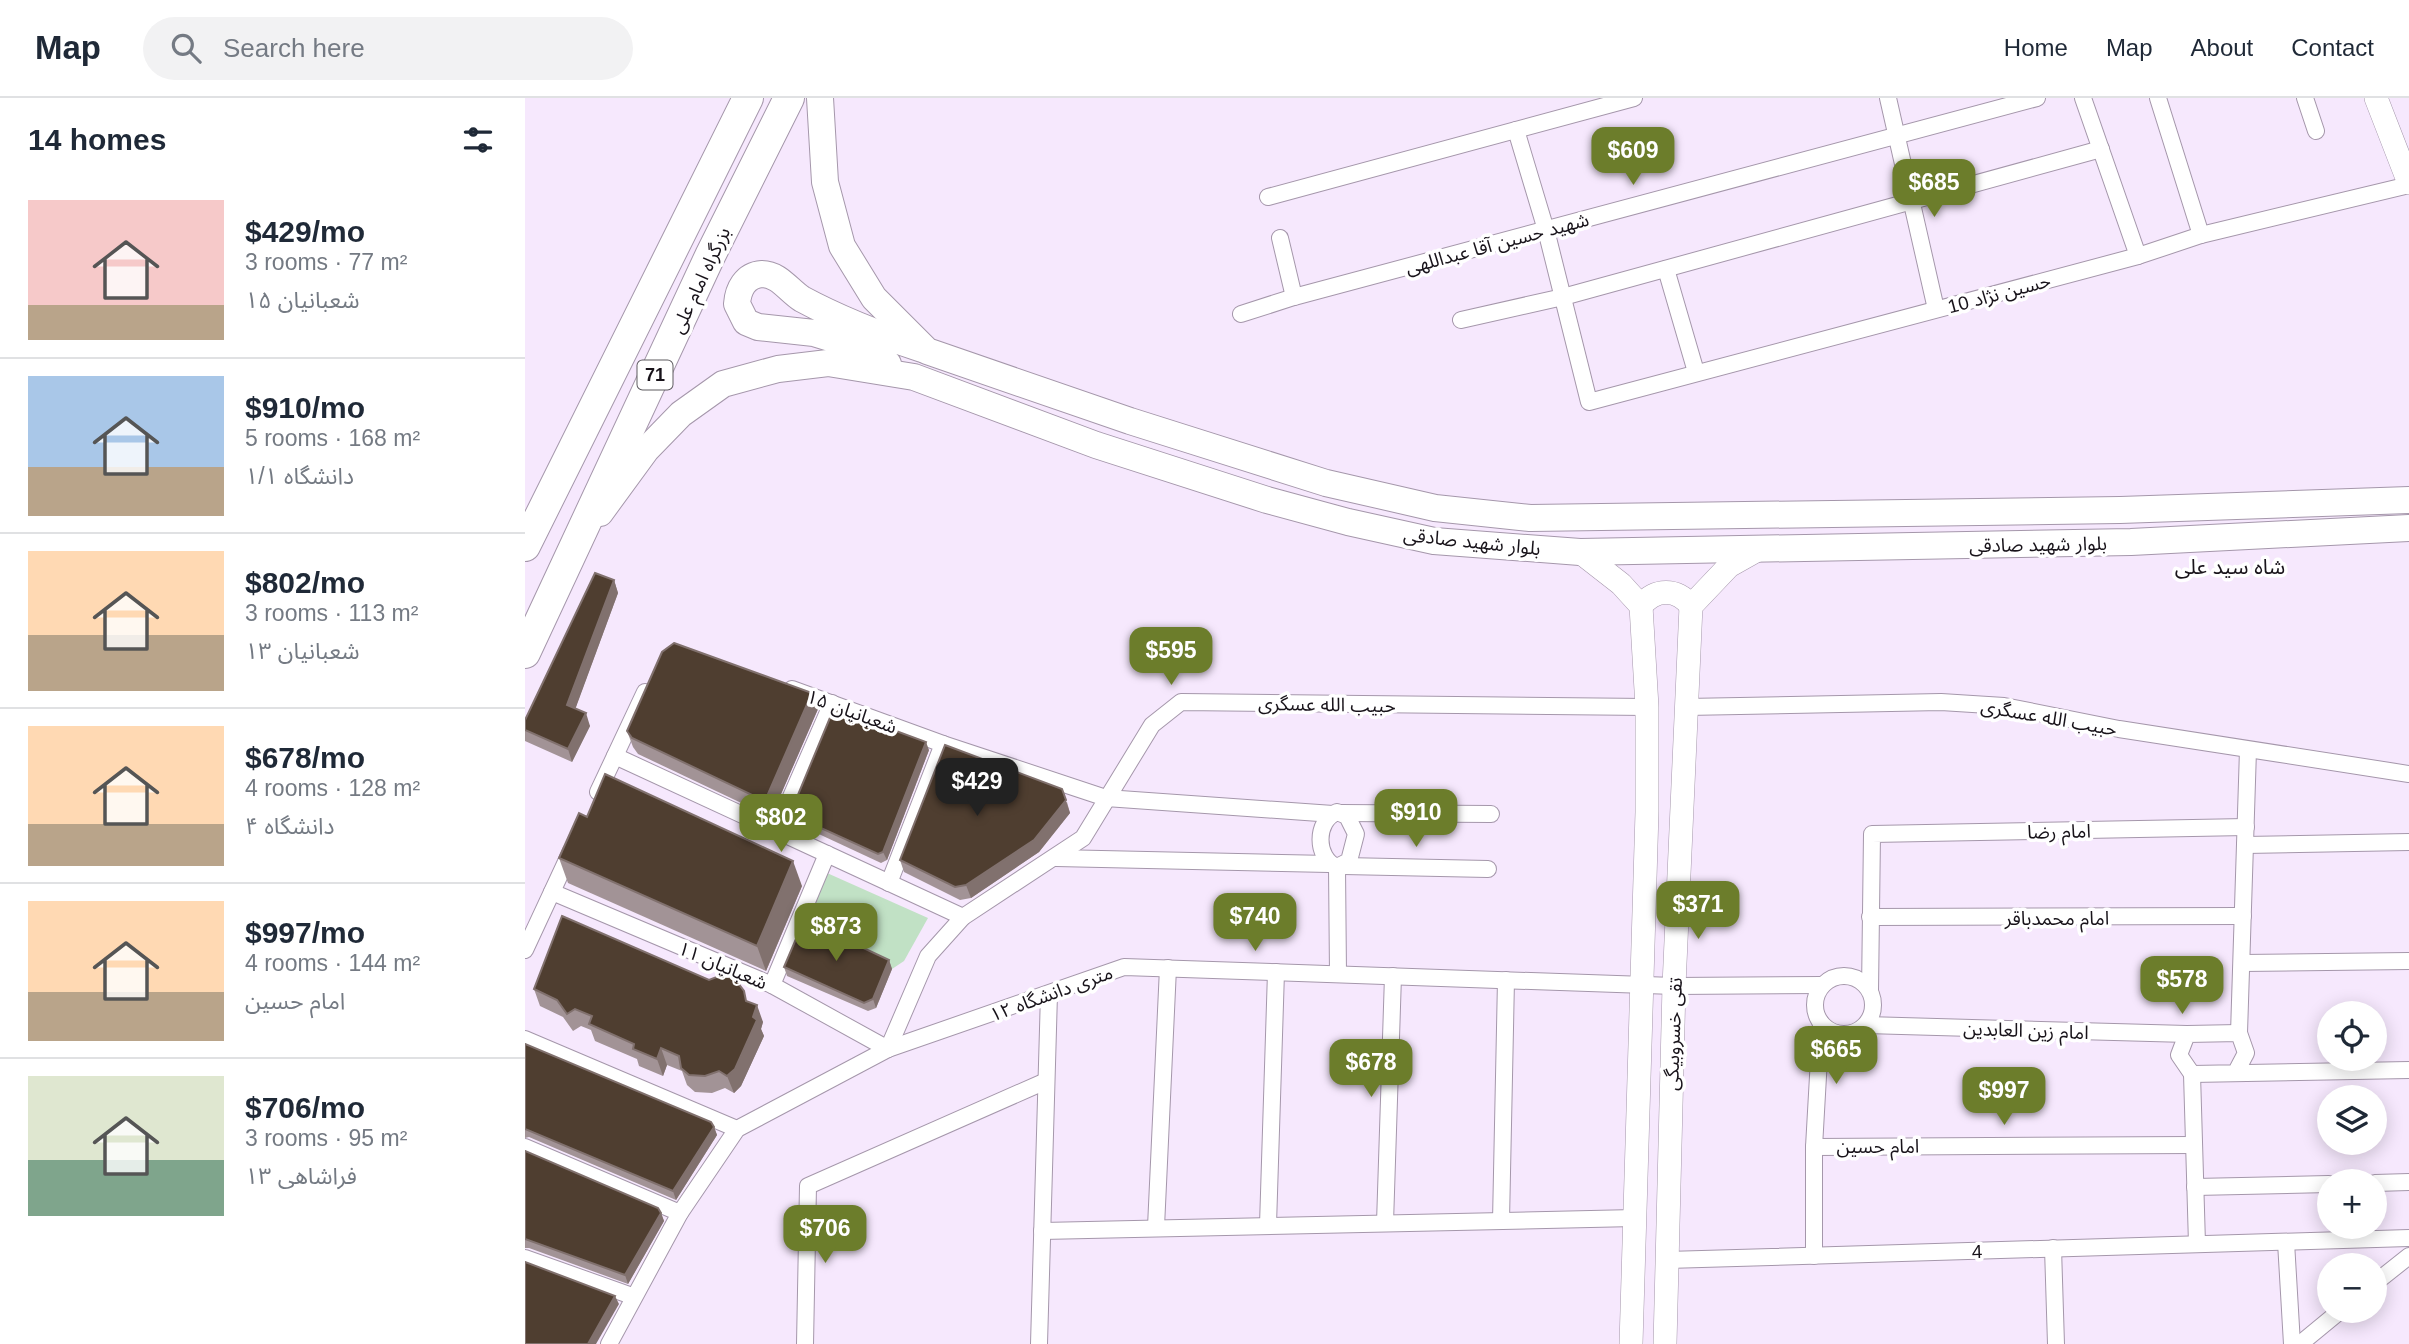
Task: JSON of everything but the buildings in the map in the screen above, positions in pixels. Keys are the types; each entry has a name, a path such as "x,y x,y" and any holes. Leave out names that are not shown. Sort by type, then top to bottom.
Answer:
{"highway":[{"name":"بزرگراه امام علی","path":"525,546 748,98"},
{"name":"بزرگراه امام علی","path":"525,653 710,256 789,98"}],"main road":[{"name":"بلوار شهید صادقی","path":"820,98 825,182 842,246 874,298 927,351 1130,421 1326,483 1435,508 1530,519 2120,510 2409,500"},
{"path":"2376,98 2409,184"},
{"path":"914,377 840,341 814,333 758,327 746,322 737,304 738,293 750,278 762,274 777,278 798,296 824,311 927,351"},
{"name":"بلوار شهید صادقی","path":"566,569 606,503 646,450 681,414 723,384 778,369 828,363 914,377 1096,445 1348,522 1434,541 1580,552 2131,542 2409,528"},
{"path":"1580,552 1621,584 1641,606 1652,596 1666,592 1681,596 1691,606 1729,566 1761,548"},
{"name":"تقی خسروبیگی","path":"1631,1344 1647,707 1641,606"},
{"name":"تقی خسروبیگی","path":"1664,1344 1674,986 1691,606"}],"street":[{"path":"1268,197 1634,98"},
{"path":"1888,98 1936,309"},
{"name":"شهید حسین آقا عبداللهی","path":"1241,314 1294,297 2037,98"},
{"path":"2083,98 2138,256"},
{"path":"2158,98 2201,235"},
{"path":"2305,98 2316,131"},
{"path":"1516,130 1563,297"},
{"path":"1461,320 1563,297 2101,149"},
{"name":"حسین نژاد 10","path":"1563,297 1589,402 2138,256 2201,235 2409,184"},
{"path":"1280,238 1294,297"},
{"path":"1666,269 1696,372"},
{"path":"592,806 653,673"},
{"name":"شعبانیان ۱۵","path":"781,685 943,744 1106,798 1337,813 1491,814"},
{"name":"حبیب الله عسگری","path":"888,1049 928,956 963,917 1083,838 1152,725 1181,702 1647,707"},
{"name":"حبیب الله عسگری","path":"1686,707 1941,702 2004,706 2248,750 2409,774"},
{"path":"776,831 832,704"},
{"path":"889,883 943,744"},
{"path":"2236,1072 2246,1053 2239,1033 2248,750"},
{"path":"615,756 963,917"},
{"path":"1336,866 1353,854 1356,834 1352,824 1337,813 1325,825 1320,843 1336,866 1338,974"},
{"name":"امام رضا","path":"1870,917 1872,834 2246,827"},
{"path":"525,950 581,831"},
{"path":"2245,845 2409,842"},
{"path":"772,985 827,855"},
{"path":"1056,858 1488,869"},
{"name":"شعبانیان ۱۱","path":"552,892 772,985 888,1049"},
{"name":"امام محمدباقر","path":"1870,917 2243,916"},
{"path":"1821,1023 1835,1033 1851,1034 1866,1025 1874,1009 1870,991 1870,917"},
{"path":"2242,963 2409,961"},
{"name":"۱۲ متری دانشگاه","path":"608,1344 680,1213 737,1129 888,1049 1124,967 1674,986 1822,985"},
{"path":"1156,1227 1168,968"},
{"path":"1268,1225 1276,972"},
{"path":"1385,1223 1393,976"},
{"path":"1814,1256 1814,1147 1821,1023 1815,1008 1816,996 1822,985 1838,976 1856,978 1870,991"},
{"path":"1501,1221 1506,980"},
{"path":"1039,1344 1049,994"},
{"name":"امام زین العابدین","path":"1866,1025 2187,1034 2239,1033"},
{"path":"2187,1034 2179,1055 2192,1074 2197,1244"},
{"path":"525,1039 737,1129"},
{"path":"2192,1074 2409,1070"},
{"path":"805,1344 808,1186 1046,1081"},
{"name":"امام حسین","path":"1814,1147 2194,1145"},
{"path":"525,1147 680,1213"},
{"path":"2387,1183 2409,1182"},
{"path":"2195,1187 2317,1184"},
{"path":"1042,1231 1635,1218"},
{"name":"4","path":"1667,1259 2409,1238"},
{"path":"2286,1242 2292,1344"},
{"path":"2053,1248 2056,1344"},
{"path":"2387,1273 2409,1256"},
{"path":"525,1258 632,1296"},
{"path":"2300,1344 2325,1323"}],"green space":[{"path":"827,873 928,918 904,961 892,969 805,928"}],"district":[{"name":"شاه سید علی","path":"2230,567"}]}
